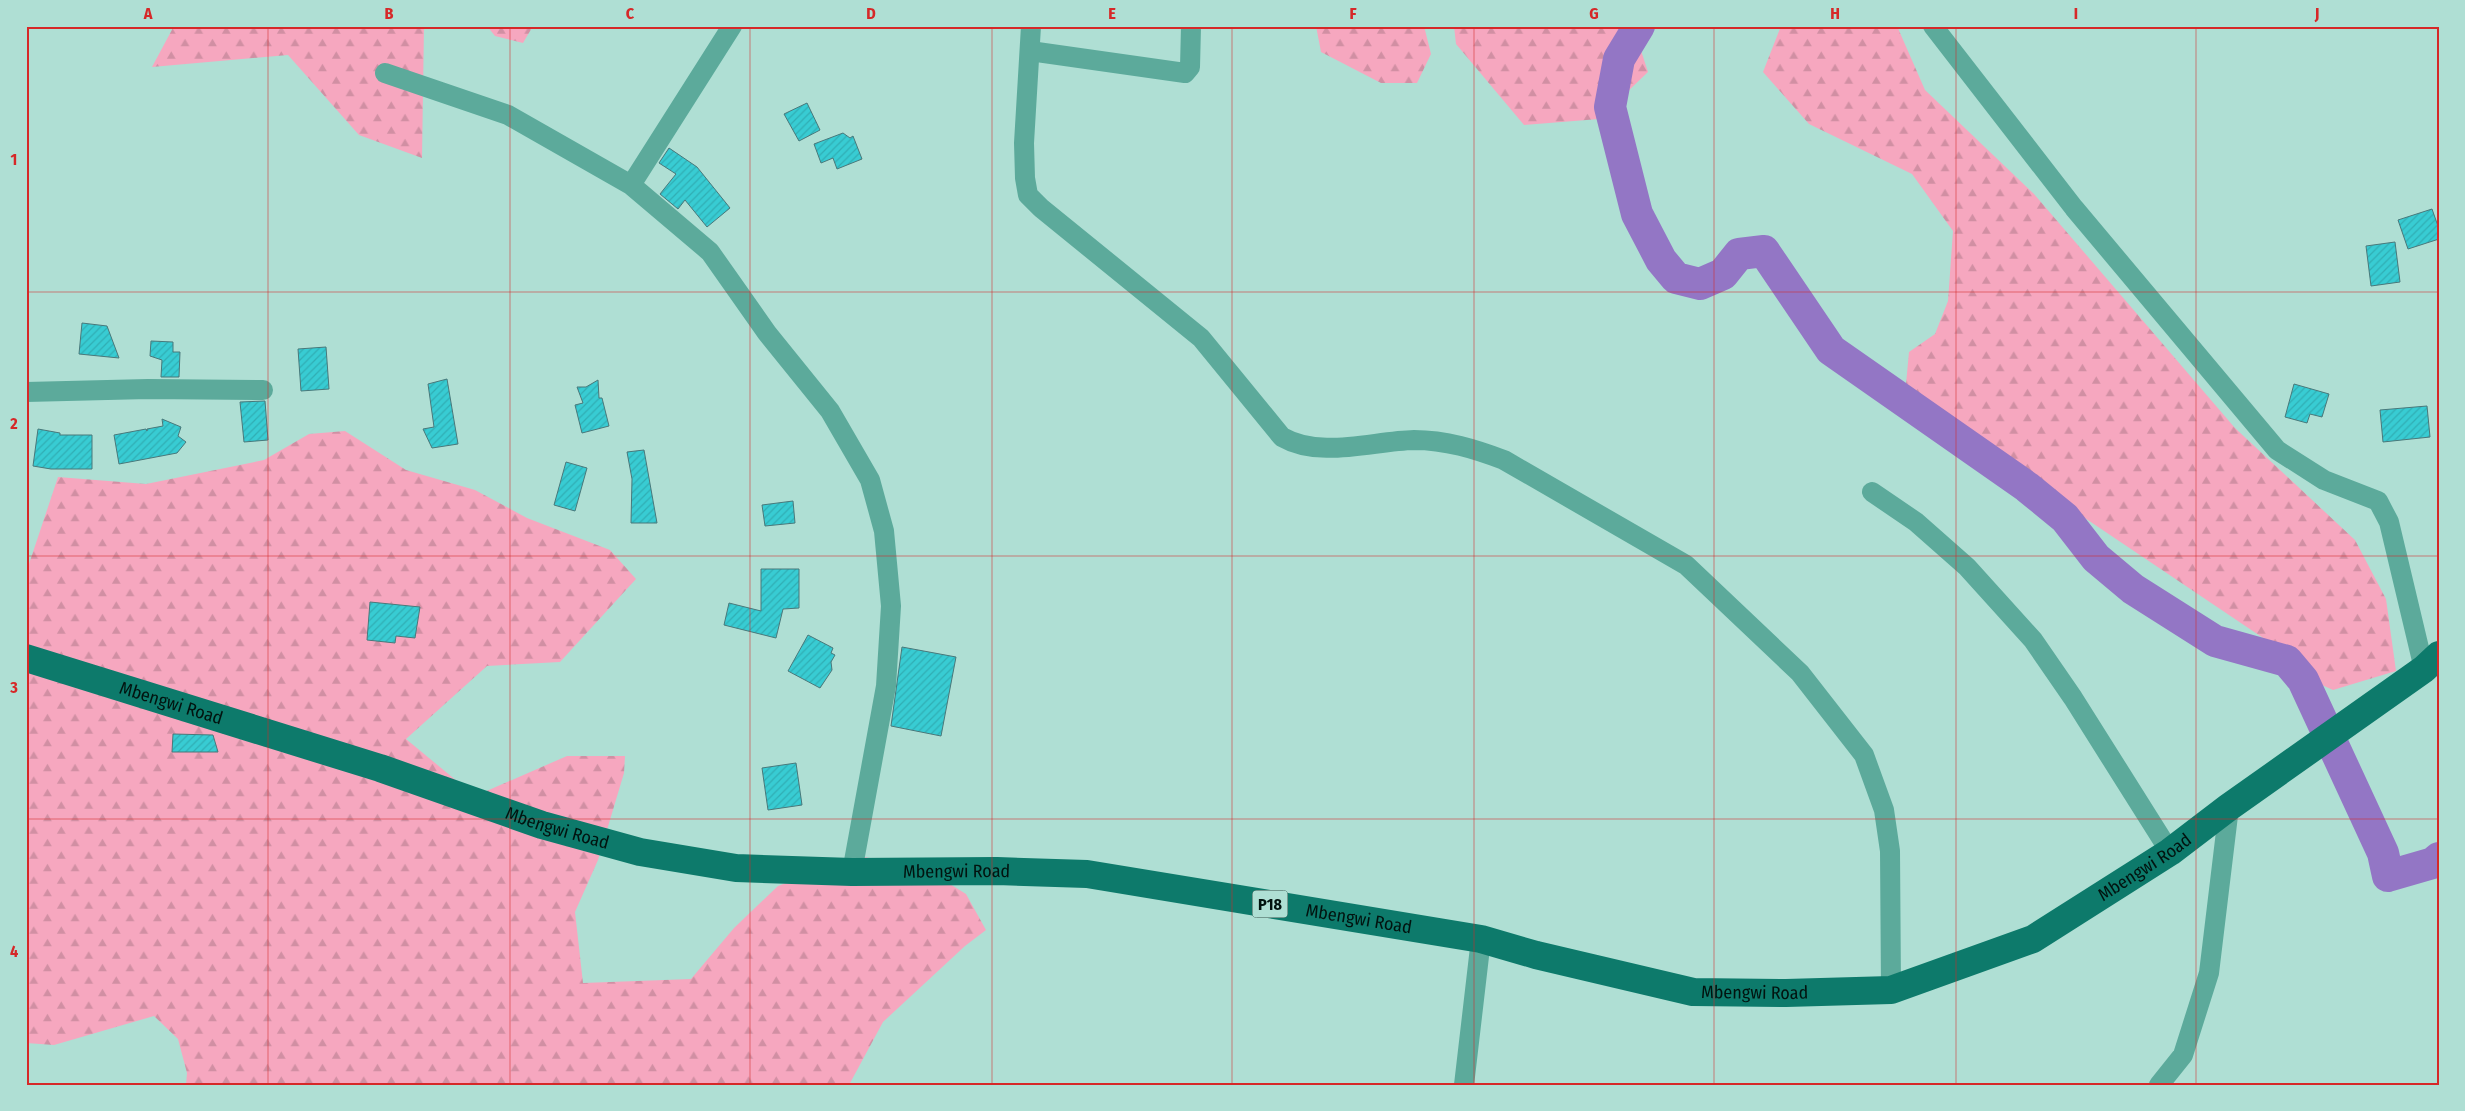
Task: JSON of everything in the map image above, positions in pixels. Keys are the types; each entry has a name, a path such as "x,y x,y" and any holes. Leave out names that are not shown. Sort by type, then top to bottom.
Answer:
{"main road":[{"name":"Mbengwi Road","path":"26,658 371,765 542,825 640,852 736,868 852,872 997,871 1087,874 1481,939 1693,992 1786,993 1891,990 2033,939 2170,852 2229,807 2431,662"}],"street":[{"path":"631,185 732,26"},
{"path":"1031,26 1024,144 1028,195 1041,208 1201,338 1282,437 1294,444 1318,448 1414,440 1442,442 1475,450 1504,460 1686,566 1800,672 1864,755 1884,810 1890,851 1891,990"},
{"path":"1030,51 1185,73 1190,67 1192,26"},
{"path":"1933,26 2074,208 2277,450 2324,480 2378,501 2384,509 2389,522 2431,662"},
{"path":"385,73 508,115 631,185 710,252 767,333 830,411 870,480 884,531 891,606 886,686 852,872"},
{"path":"26,392 148,389 263,390"},
{"path":"1872,492 1916,522 1967,567 2033,640 2073,698 2170,852"},
{"path":"2159,1085 2183,1055 2209,973 2229,807"},
{"path":"1464,1085 1481,939"}],"green space":[{"path":"174,26 424,26 422,158 359,135 288,55 152,67"},
{"path":"487,26 533,26 523,43 495,36"},
{"path":"1316,26 1424,26 1431,54 1417,83 1381,83 1321,52"},
{"path":"1454,26 1633,26 1648,72 1599,119 1524,125 1456,44"},
{"path":"1781,26 1897,26 1925,90 2034,194 2235,428 2355,540 2386,599 2396,671 2333,690 2302,676 2281,650 1957,432 1906,384 1909,352 1935,334 1948,301 1953,231 1912,174 1809,124 1763,72"},
{"path":"345,431 406,470 475,490 527,518 610,550 636,579 560,662 487,666 406,739 475,796 567,756 625,756 624,773 598,860 575,912 583,983 691,979 734,928 778,886 857,856 921,866 966,894 986,930 965,946 883,1022 849,1085 186,1085 187,1073 178,1039 154,1016 54,1045 26,1043 26,573 58,477 146,484 264,460 309,434"}],"building":[{"path":"807,103 820,130 799,141 784,114"},
{"path":"843,133 850,138 853,136 862,159 837,169 833,158 821,163 814,144"},
{"path":"669,148 697,167 730,208 707,227 685,200 678,209 660,194 676,174 659,163"},
{"path":"2432,209 2439,229 2439,239 2408,249 2398,220"},
{"path":"2395,242 2400,282 2371,286 2366,246"},
{"path":"82,323 107,326 119,358 79,354"},
{"path":"151,341 173,342 173,352 180,352 179,377 161,377 162,360 150,356"},
{"path":"326,347 329,389 301,391 298,349"},
{"path":"447,379 458,444 432,448 423,429 434,427 428,384"},
{"path":"598,380 599,398 602,398 609,426 582,433 575,405 583,403 577,387 586,387"},
{"path":"2294,384 2329,394 2322,417 2310,414 2307,423 2285,417"},
{"path":"265,401 268,440 244,442 240,402"},
{"path":"2427,406 2430,437 2383,442 2380,410"},
{"path":"162,419 181,427 178,436 186,442 177,453 119,464 114,435 146,429 147,431 147,429 163,426"},
{"path":"38,429 60,433 60,435 92,435 92,469 51,469 33,466"},
{"path":"644,450 657,523 631,523 632,479 627,452"},
{"path":"566,462 587,468 575,511 554,505"},
{"path":"793,501 795,523 765,526 762,505"},
{"path":"761,569 799,569 799,608 783,609 776,638 724,625 729,603 761,611"},
{"path":"370,602 420,607 415,638 396,636 395,643 367,640"},
{"path":"808,635 833,648 831,653 835,655 831,662 832,670 820,688 788,671"},
{"path":"902,647 956,657 941,736 891,726"},
{"path":"173,734 213,735 218,752 172,752"},
{"path":"796,763 802,805 768,810 762,768"}],"waterway":[{"path":"1639,26 1619,59 1610,107 1637,214 1661,260 1676,278 1700,284 1723,274 1739,254 1764,251 1831,350 2027,487 2065,518 2096,558 2133,589 2215,641 2287,661 2303,680 2383,853 2388,876 2433,863 2439,858"}]}
